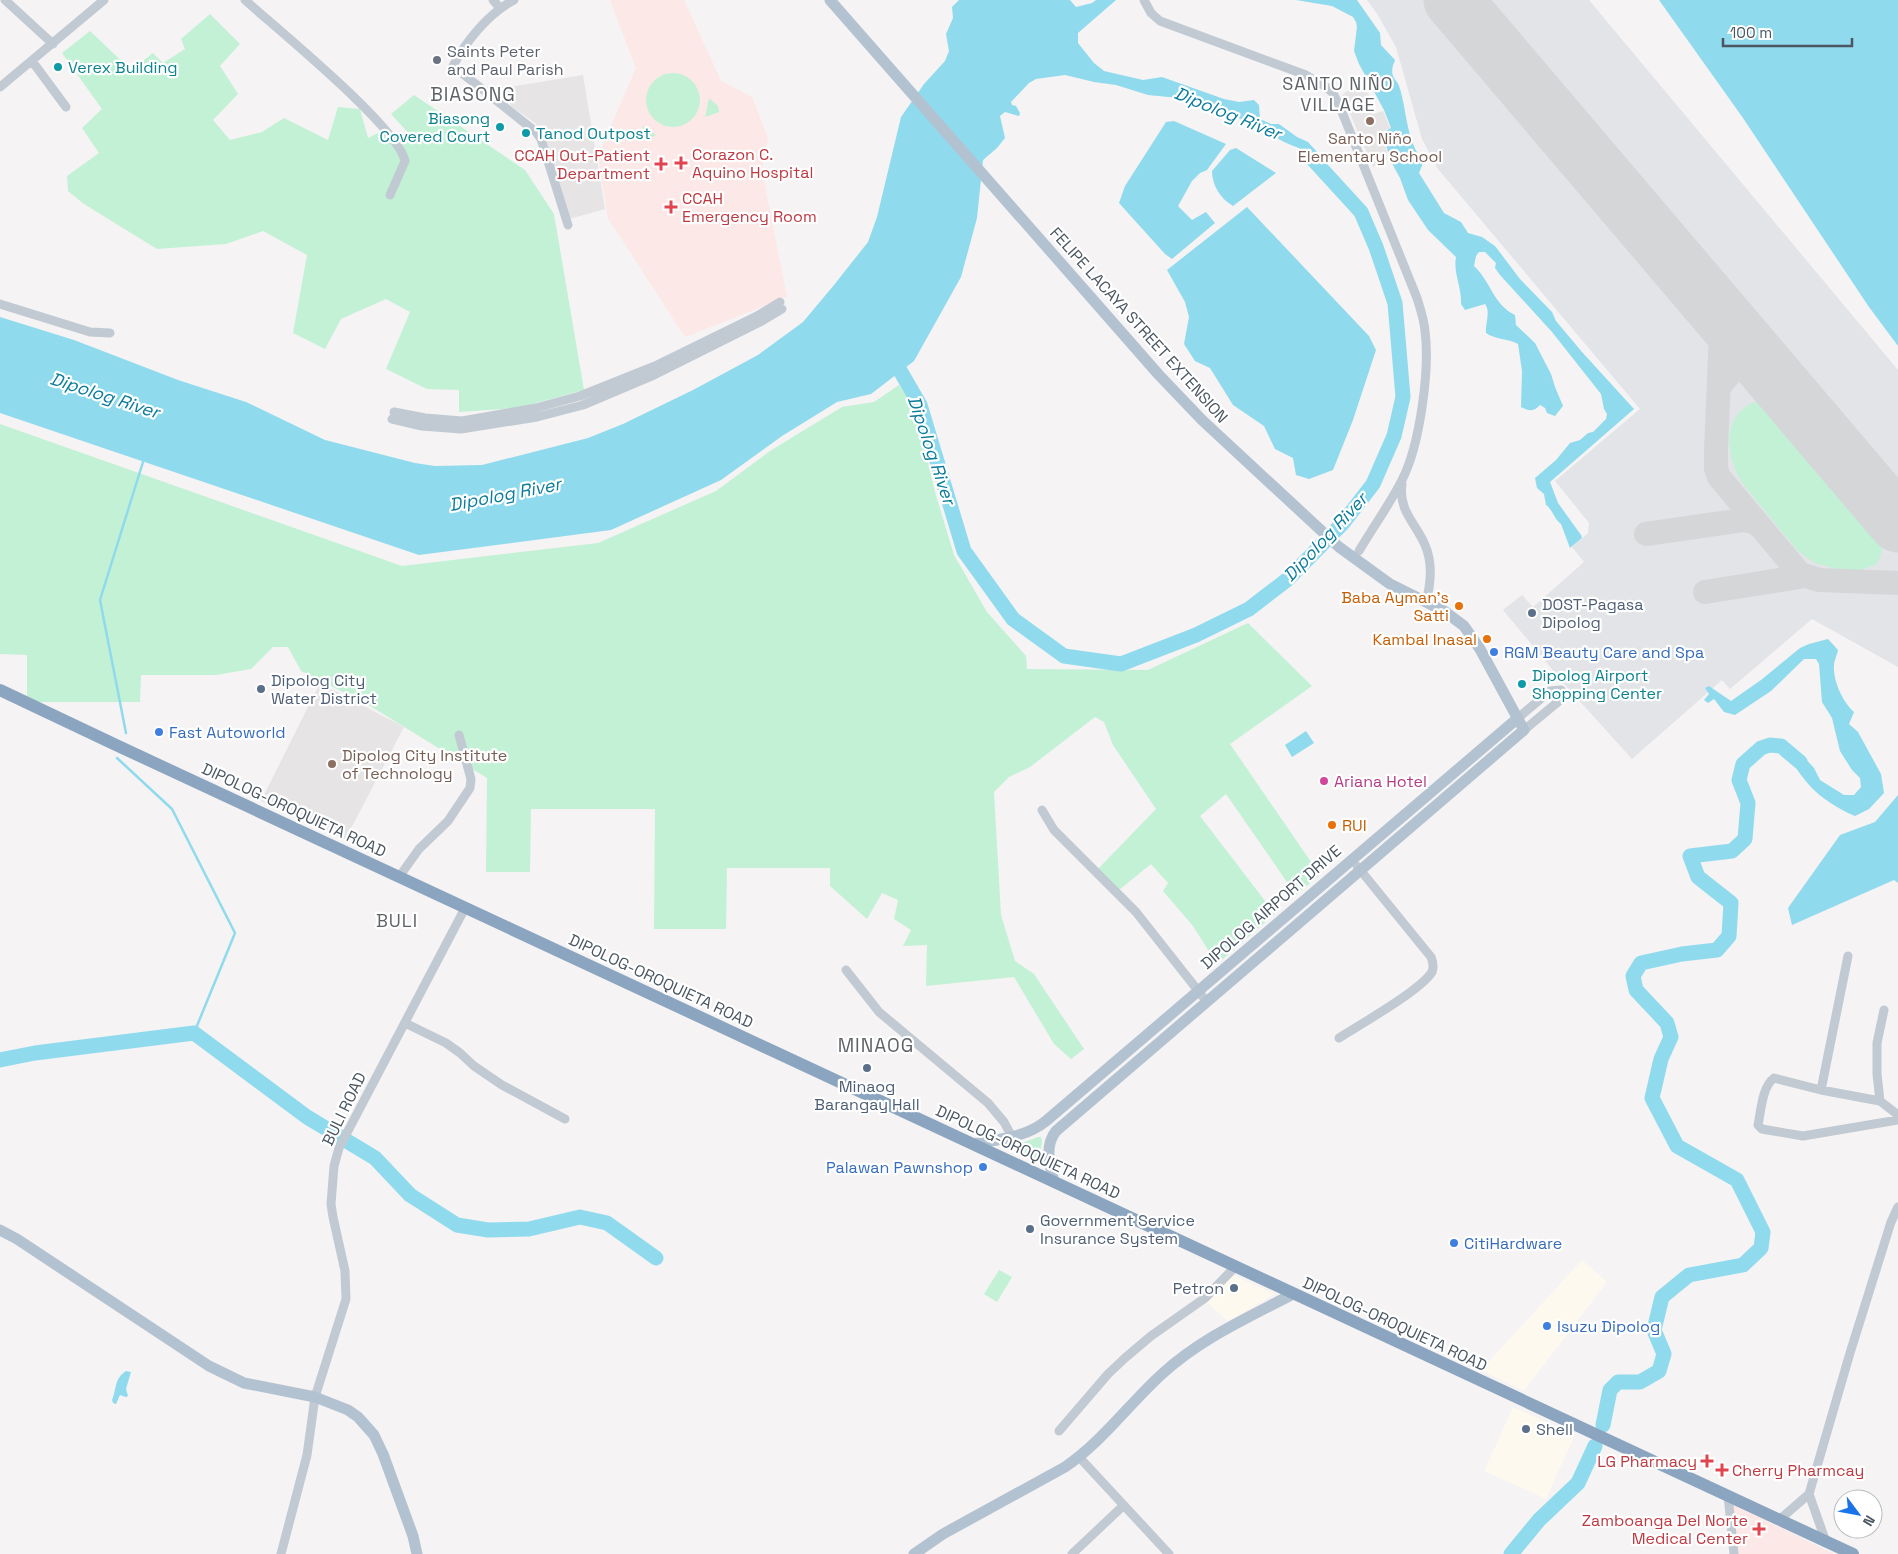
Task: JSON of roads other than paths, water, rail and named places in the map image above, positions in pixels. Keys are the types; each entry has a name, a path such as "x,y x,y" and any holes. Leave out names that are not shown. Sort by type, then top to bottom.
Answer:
{"highway":[{"name":"DIPOLOG-OROQUIETA ROAD","path":"0,690 1853,1554"}],"main road":[{"name":"FELIPE LACAYA STREET EXTENSION","path":"830,0 1177,395 1202,420 1339,547 1390,584 1454,618 1473,637 1524,730"},
{"name":"DIPOLOG AIRPORT DRIVE","path":"973,1144 1012,1137 1031,1131 1046,1121 1518,718"},
{"name":"DIPOLOG AIRPORT DRIVE","path":"1056,1131 1524,730"},
{"path":"1046,1121 1056,1131 1050,1142 1049,1150 1054,1182"},
{"path":"0,1230 17,1239 209,1366 244,1383 316,1397 348,1410 358,1417 374,1435 413,1536 417,1554"},
{"path":"914,1554 943,1534 1080,1458 1151,1384 1179,1360 1214,1336 1292,1294"}],"street":[{"path":"5,0 53,44"},
{"path":"0,87 104,0"},
{"path":"244,0 354,97 399,145 405,161 390,195"},
{"path":"493,0 500,8"},
{"path":"514,0 500,8 485,21 453,66 536,132 541,139 568,225"},
{"path":"1144,0 1154,16 1160,21 1306,74 1333,93 1348,126 1423,317 1426,346 1421,407 1414,444 1403,478 1400,496 1409,518 1425,544 1430,564 1430,588 1426,602"},
{"path":"32,61 66,107"},
{"path":"0,304 90,332 110,333"},
{"path":"393,416 422,426 461,429 537,417 583,405 654,375 762,321 781,306"},
{"path":"1359,551 1403,478"},
{"path":"1518,718 1550,691 1561,690 1558,701 1524,730"},
{"path":"399,877 419,849 448,821 470,788 471,779 459,735"},
{"path":"1042,810 1058,835 1136,912 1207,1002"},
{"path":"1339,1038 1404,996 1425,979 1434,966 1431,957 1352,860"},
{"name":"BULI ROAD","path":"280,1554 307,1456 316,1397 346,1299 345,1271 331,1204 334,1166 339,1148 466,908"},
{"path":"1821,1090 1848,956"},
{"path":"846,970 879,1012 988,1103 1004,1122 1012,1137"},
{"path":"1880,1101 1877,1074 1877,1043 1884,1010"},
{"path":"405,1023 446,1044 502,1085 565,1119"},
{"path":"1898,1115 1880,1101 1821,1090 1774,1078 1771,1079 1764,1099 1759,1128 1803,1136 1898,1120"},
{"path":"1779,1520 1809,1494 1850,1353 1898,1207"},
{"path":"1059,1431 1108,1374 1125,1358 1151,1336 1209,1295 1234,1267"},
{"path":"1080,1458 1169,1554"},
{"path":"1809,1494 1826,1542"},
{"path":"1728,1496 1734,1554"},
{"path":"1072,1554 1124,1505"}],"water":[{"path":"959,0 1070,0 1076,7 1092,3 1096,0 1116,0 1078,33 1078,43 1094,63 1104,71 1143,80 1162,77 1224,99 1239,102 1254,100 1259,105 1260,119 1271,124 1279,124 1297,137 1308,142 1318,153 1323,163 1319,170 1304,158 1299,148 1276,138 1257,122 1244,121 1230,113 1189,99 1148,95 1116,85 1065,75 1036,79 1029,83 1011,102 1020,113 1019,116 1005,112 1000,116 1005,138 983,160 977,218 961,277 914,361 871,394 837,402 782,436 721,480 611,530 419,555 0,413 0,317 74,340 178,380 246,402 325,440 415,463 435,466 482,465 588,438 623,424 693,390 758,355 803,322 834,285 868,242 877,217 901,117 924,84 945,61 949,51 946,34 953,18 952,7"},
{"path":"1296,0 1357,0 1380,33 1381,45 1395,60 1392,70 1393,76 1398,83 1402,95 1410,136 1418,154 1424,161 1419,173 1444,213 1461,222 1468,233 1482,237 1495,246 1520,279 1552,312 1556,321 1582,352 1634,409 1550,482 1558,503 1582,538 1570,548 1561,524 1546,505 1544,494 1537,488 1535,478 1556,460 1570,443 1580,440 1588,433 1593,432 1606,419 1607,414 1601,394 1552,332 1500,275 1495,268 1496,263 1485,252 1479,252 1474,266 1485,279 1501,305 1515,315 1516,325 1535,343 1551,374 1563,406 1555,416 1547,413 1545,408 1540,405 1536,409 1531,410 1521,407 1522,371 1518,344 1486,333 1488,314 1485,304 1465,310 1461,304 1455,263 1456,257 1428,230 1408,200 1400,178 1389,158 1384,132 1391,128 1354,51 1356,22 1353,17 1332,6"},
{"path":"1659,0 1898,0 1898,346 1869,307 1743,118"},
{"path":"1174,121 1226,144 1207,170 1200,173 1192,181 1178,206 1192,220 1206,212 1215,223 1172,259 1165,254 1119,203 1125,186 1166,122"},
{"path":"1236,148 1276,173 1233,206 1218,192 1212,177 1212,171 1230,150"},
{"path":"1247,207 1369,336 1376,350 1353,420 1333,470 1309,479 1296,475 1293,458 1275,449 1264,426 1233,405 1210,368 1195,361 1184,344 1189,317 1185,302 1167,270"},
{"path":"1828,639 1838,650 1834,662 1837,685 1846,703 1854,712 1849,724 1858,732 1881,774 1884,793 1869,809 1855,816 1837,807 1820,795 1779,751 1791,747 1802,755 1814,768 1820,780 1844,795 1854,795 1861,787 1860,778 1852,770 1840,751 1832,718 1822,702 1819,664 1816,659 1804,659 1771,691 1735,715 1724,712 1714,699 1708,703 1704,700 1709,694 1705,688 1709,686 1731,701 1761,680 1800,648"},
{"path":"1306,731 1314,743 1292,757 1285,745"},
{"path":"1898,795 1898,883 1894,880 1792,925 1788,908 1840,835 1875,822"},
{"path":"126,1371 131,1372 126,1389 128,1396 120,1395 116,1404 113,1403 112,1400 119,1377"}],"waterway":[{"name":"Dipolog River","path":"891,355 920,405 964,551 1013,619 1064,656 1121,664 1196,635 1249,609 1288,579 1343,523 1373,484 1394,436 1403,397 1395,303 1376,247 1361,212 1307,153"},
{"path":"126,733 100,600 143,462"},
{"path":"1603,1425 1610,1390 1618,1382 1640,1382 1659,1371 1664,1354 1654,1330 1662,1297 1689,1275 1743,1265 1761,1248 1763,1232 1737,1180 1677,1146 1652,1098 1661,1059 1671,1037 1667,1023 1636,990 1633,976 1641,963 1682,954 1717,950 1729,936 1731,903 1698,877 1690,856 1732,851 1745,839 1748,803 1739,780 1743,764 1761,748 1770,745 1781,746 1800,762"},
{"path":"117,758 172,809 235,933 194,1033"},
{"path":"0,1060 35,1053 194,1033 307,1117 375,1158 410,1195 457,1225 488,1230 529,1229 580,1217 607,1223 656,1258"},
{"path":"1511,1554 1539,1520 1578,1483 1595,1446"}],"place":[{"name":"Saints Peter and Paul Parish","path":"437,60"},
{"name":"Verex Building","path":"58,67"},
{"name":"Santo Niño Elementary School","path":"1370,121"},
{"name":"Biasong Covered Court","path":"500,127"},
{"name":"Tanod Outpost","path":"526,133"},
{"name":"Corazon C. Aquino Hospital","path":"681,163"},
{"name":"CCAH Out-Patient Department","path":"661,164"},
{"name":"CCAH Emergency Room","path":"671,207"},
{"name":"Baba Ayman's Satti","path":"1459,606"},
{"name":"DOST-Pagasa Dipolog","path":"1532,613"},
{"name":"Kambal Inasal","path":"1487,639"},
{"name":"RGM Beauty Care and Spa","path":"1494,652"},
{"name":"Dipolog Airport Shopping Center","path":"1522,684"},
{"name":"Dipolog City Water District","path":"261,689"},
{"name":"Fast Autoworld","path":"159,732"},
{"name":"Dipolog City Institute of Technology","path":"332,764"},
{"name":"Ariana Hotel","path":"1324,781"},
{"name":"RUI","path":"1332,825"},
{"name":"Minaog Barangay Hall","path":"867,1068"},
{"name":"Palawan Pawnshop","path":"983,1167"},
{"name":"Government Service Insurance System","path":"1030,1229"},
{"name":"CitiHardware","path":"1454,1243"},
{"name":"Petron","path":"1234,1288"},
{"name":"Isuzu Dipolog","path":"1547,1326"},
{"name":"Shell","path":"1526,1429"},
{"name":"LG Pharmacy","path":"1707,1461"},
{"name":"Cherry Pharmcay","path":"1722,1470"},
{"name":"Zamboanga Del Norte Medical Center","path":"1759,1529"}],"district":[{"name":"BIASONG","path":"473,94"},
{"name":"SANTO NIÑO VILLAGE","path":"1338,94"},
{"name":"BULI","path":"397,920"},
{"name":"MINAOG","path":"876,1045"}]}
